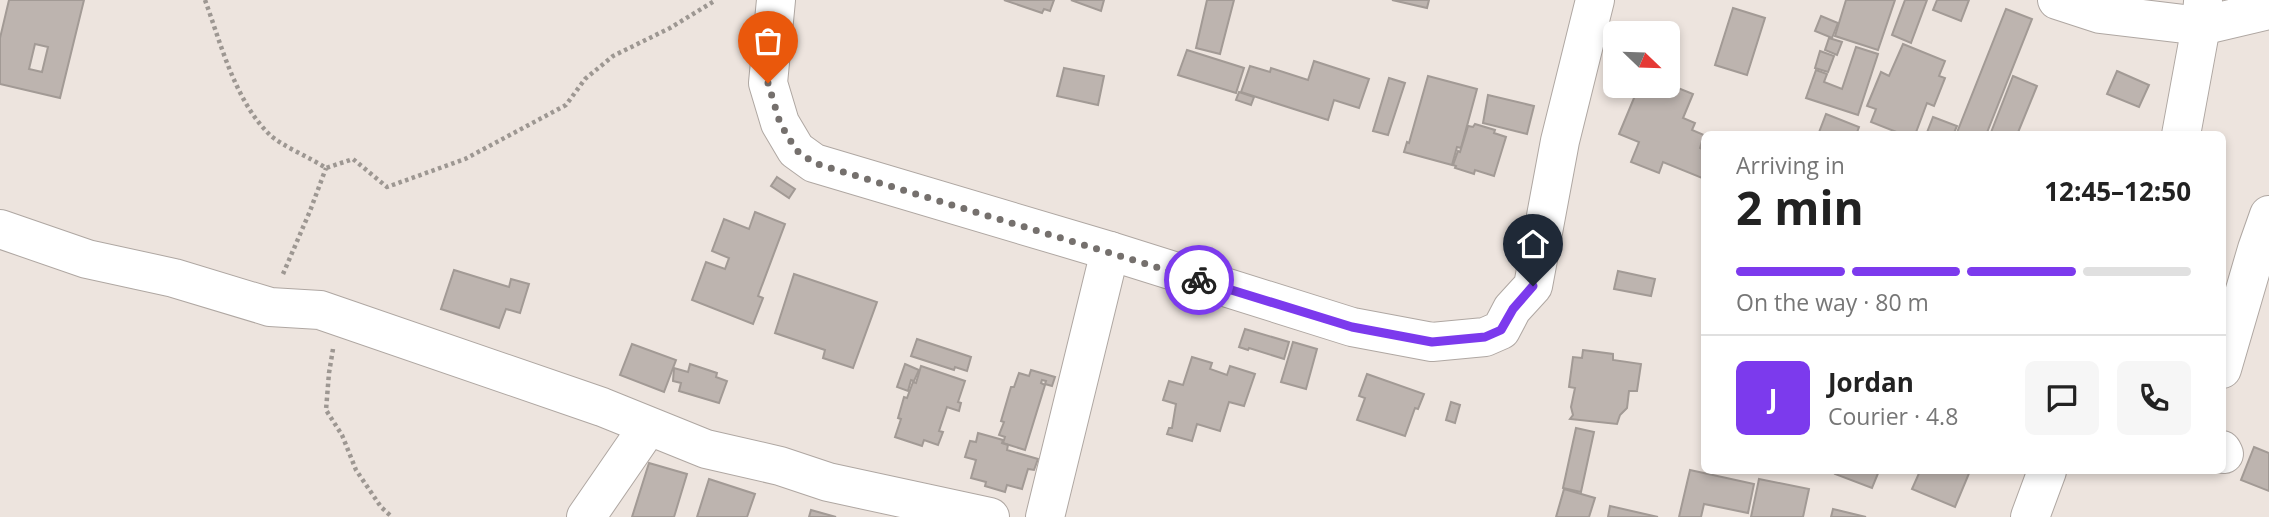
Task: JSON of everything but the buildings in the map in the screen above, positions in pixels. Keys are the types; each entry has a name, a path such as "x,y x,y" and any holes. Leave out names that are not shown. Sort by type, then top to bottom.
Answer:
{"street":[{"path":"776,0 768,83 780,123 796,150 814,163 1110,251 1352,327 1432,342 1485,337 1501,330 1513,309 1533,286 1560,141 1595,0"},
{"path":"2057,0 2099,14 2269,10"},
{"path":"2182,131 2202,13"},
{"path":"2226,355 2269,215"},
{"path":"0,229 88,259 174,278 270,307 320,310 333,314 602,407 706,449 780,466 828,482 990,517"},
{"path":"1045,517 1110,251"},
{"path":"586,517 648,427"},
{"path":"2030,517 2046,474"}],"path":[{"path":"205,0 224,57 249,106 271,135 326,168 353,159 387,187 465,159 566,105 585,79 613,56 670,28 716,0"},
{"path":"270,307 326,168"},
{"path":"333,314 334,341 328,373 326,410 342,435 356,470 381,507 392,517"}],"way so far":[{"path":"768,83 780,123 796,150 814,163 1199,280"}],"route":[{"path":"1199,280 1352,327 1432,342 1485,337 1501,330 1513,309 1533,286"}]}
